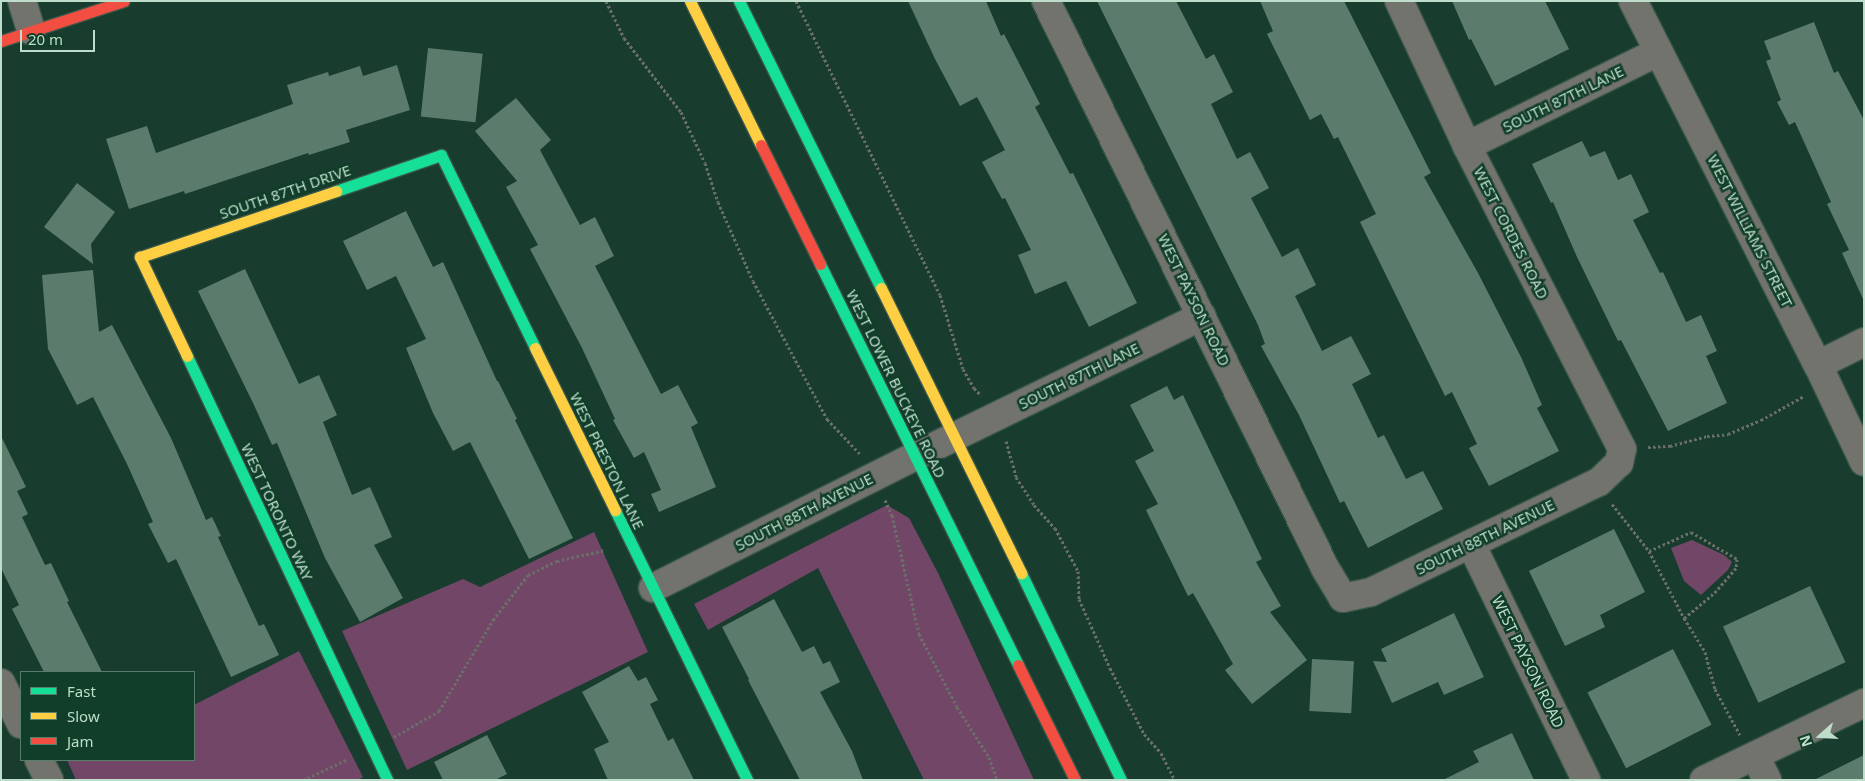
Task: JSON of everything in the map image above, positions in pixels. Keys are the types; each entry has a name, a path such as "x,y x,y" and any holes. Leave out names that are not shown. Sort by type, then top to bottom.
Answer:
{"main road":[{"path":"1,40 124,1"},
{"name":"WEST LOWER BUCKEYE ROAD","path":"690,1 1075,780"},
{"name":"WEST LOWER BUCKEYE ROAD","path":"739,1 955,437 1121,780"},
{"name":"SOUTH 87TH DRIVE","path":"140,257 441,155"},
{"name":"WEST PRESTON LANE","path":"441,155 747,780"},
{"name":"WEST TORONTO WAY","path":"140,257 387,780"}],"street":[{"path":"22,1 31,30"},
{"name":"WEST PAYSON ROAD","path":"1046,1 1325,568 1343,598"},
{"name":"WEST CORDES ROAD","path":"1399,1 1467,146 1621,456"},
{"name":"WEST WILLIAMS STREET","path":"1632,1 1822,375 1864,462"},
{"name":"SOUTH 87TH LANE","path":"1467,146 1658,52"},
{"name":"SOUTH 87TH LANE","path":"955,437 1202,316"},
{"path":"1822,375 1864,342"},
{"name":"SOUTH 88TH AVENUE","path":"653,588 955,437"},
{"name":"SOUTH 88TH AVENUE","path":"1343,598 1371,592 1599,482 1621,456"},
{"name":"WEST PAYSON ROAD","path":"1471,544 1586,780"},
{"path":"1,683 20,722"},
{"path":"1704,780 1864,703"},
{"path":"1755,756 1767,780"},
{"path":"40,761 49,780"}],"path":[{"path":"606,1 624,38 681,112 706,163 718,202 752,281 827,419 852,444 864,460"},
{"path":"796,1 940,295 962,369 974,388 986,400"},
{"path":"1621,456 1707,436 1728,434 1761,420 1822,375"},
{"path":"1006,441 1016,477 1034,505 1055,528 1078,571 1078,599 1110,668 1144,734 1161,753 1175,780"},
{"path":"1599,482 1617,511 1649,551 1684,618 1705,652 1715,689 1736,730 1755,756"},
{"path":"885,498 892,515 919,634 957,707 989,757 997,780"},
{"path":"1649,551 1691,532 1737,559 1736,568 1717,590 1684,618"},
{"path":"303,780 411,729 439,711 493,620 528,575 557,561 630,542"}],"shaded area":[{"path":"887,505 909,518 938,573 1034,780 924,780 818,568 708,630 694,604"},
{"path":"594,532 648,652 407,770 342,631 463,579 480,587"},
{"path":"1692,540 1724,555 1732,562 1728,570 1701,595 1684,581 1671,548"},
{"path":"299,651 363,777 359,780 76,780 67,761 195,761 195,704"}],"building":[{"path":"908,1 986,1 1001,36 1004,34 1040,104 1035,107 1070,174 1073,173 1137,303 1089,327 1066,281 1035,294 1018,255 1031,250 1005,198 1002,199 982,162 1005,150 977,97 960,106 935,59"},
{"path":"1097,1 1176,1 1206,59 1214,54 1233,92 1211,104 1237,159 1250,152 1269,188 1251,198 1282,257 1298,248 1316,285 1295,296 1322,351 1351,336 1371,374 1352,384 1378,438 1384,435 1406,479 1423,471 1443,509 1368,548 1344,501 1340,503 1299,415 1261,346 1265,344 1258,325"},
{"path":"1260,1 1344,1 1431,173 1424,177 1478,273 1521,357 1542,405 1537,408 1559,451 1489,486 1469,448 1477,444 1452,392 1445,396 1360,222 1376,214 1338,137 1334,139 1321,114 1310,120 1267,34 1273,31"},
{"path":"1452,1 1545,1 1569,49 1495,86 1471,39 1469,40"},
{"path":"1814,22 1834,73 1838,71 1864,120 1864,301 1842,253 1849,250 1827,204 1831,202 1795,122 1789,125 1777,102 1781,100 1766,61 1771,59 1764,41"},
{"path":"428,48 483,54 475,122 421,117"},
{"path":"397,65 410,110 346,130 350,142 309,155 308,153 185,194 184,191 129,209 106,139 147,126 156,153 293,104 287,85 328,72 329,76 360,66 363,76"},
{"path":"516,98 551,140 540,150 580,225 595,217 614,256 595,266 661,394 678,385 698,423 691,427 716,487 659,512 651,494 661,490 644,452 634,458 613,420 615,419 582,348 530,249 538,245 506,187 517,181 475,131"},
{"path":"1582,141 1590,157 1605,151 1618,180 1631,174 1649,212 1633,220 1660,273 1663,272 1686,322 1701,315 1717,351 1706,356 1727,403 1668,431 1621,340 1618,341 1577,257 1553,202 1551,203 1532,164"},
{"path":"77,183 115,212 91,244 93,264 44,227"},
{"path":"406,211 433,267 443,262 497,381 517,419 515,420 573,538 529,559 470,442 453,451 433,413 406,348 426,339 396,276 367,290 343,241"},
{"path":"245,269 299,384 319,375 337,415 323,422 352,495 370,487 392,537 374,545 403,598 360,622 325,558 277,443 272,445 198,291"},
{"path":"93,270 99,332 112,325 171,438 206,520 212,517 221,536 218,537 259,626 264,624 279,655 231,677 176,559 168,563 148,524 153,522 127,464 93,397 77,405 48,349 42,275"},
{"path":"1167,386 1174,400 1183,395 1262,559 1256,562 1281,606 1270,612 1307,660 1252,704 1225,670 1233,664 1193,593 1188,596 1146,510 1158,504 1135,461 1154,451 1130,405"},
{"path":"1,436 26,487 17,491 28,514 22,517 45,565 51,563 69,601 67,602 102,671 43,671 12,609 19,605 1,568"},
{"path":"1614,529 1645,592 1600,615 1605,627 1565,646 1529,571"},
{"path":"1810,586 1845,662 1758,703 1723,627"},
{"path":"774,599 802,652 814,646 823,664 830,661 840,682 820,692 852,751 863,780 800,780 748,680 722,627"},
{"path":"1454,613 1484,677 1444,695 1438,682 1392,703 1373,661 1387,662 1381,649"},
{"path":"1673,649 1712,725 1626,768 1587,693"},
{"path":"1312,659 1354,661 1351,713 1309,711"},
{"path":"629,666 638,681 646,677 658,700 650,704 668,741 673,738 694,780 608,780 594,749 609,742 582,692"},
{"path":"1512,733 1534,780 1443,780 1479,762 1473,751"},
{"path":"487,735 507,774 495,780 443,780 434,762"},
{"path":"1864,755 1864,780 1814,780"}],"traffic: fast":[{"path":"739,1 881,288"},
{"path":"336,191 441,155 535,348"},
{"path":"820,264 1018,665"},
{"path":"187,356 387,780"},
{"path":"615,510 747,780"},
{"path":"1021,573 1121,780"}],"traffic: slow":[{"path":"690,1 761,145"},
{"path":"187,356 140,257 336,191"},
{"path":"881,288 1021,573"},
{"path":"535,348 615,510"}],"traffic: jam":[{"path":"1,41 124,1"},
{"path":"761,145 820,264"},
{"path":"1018,665 1075,780"}]}
